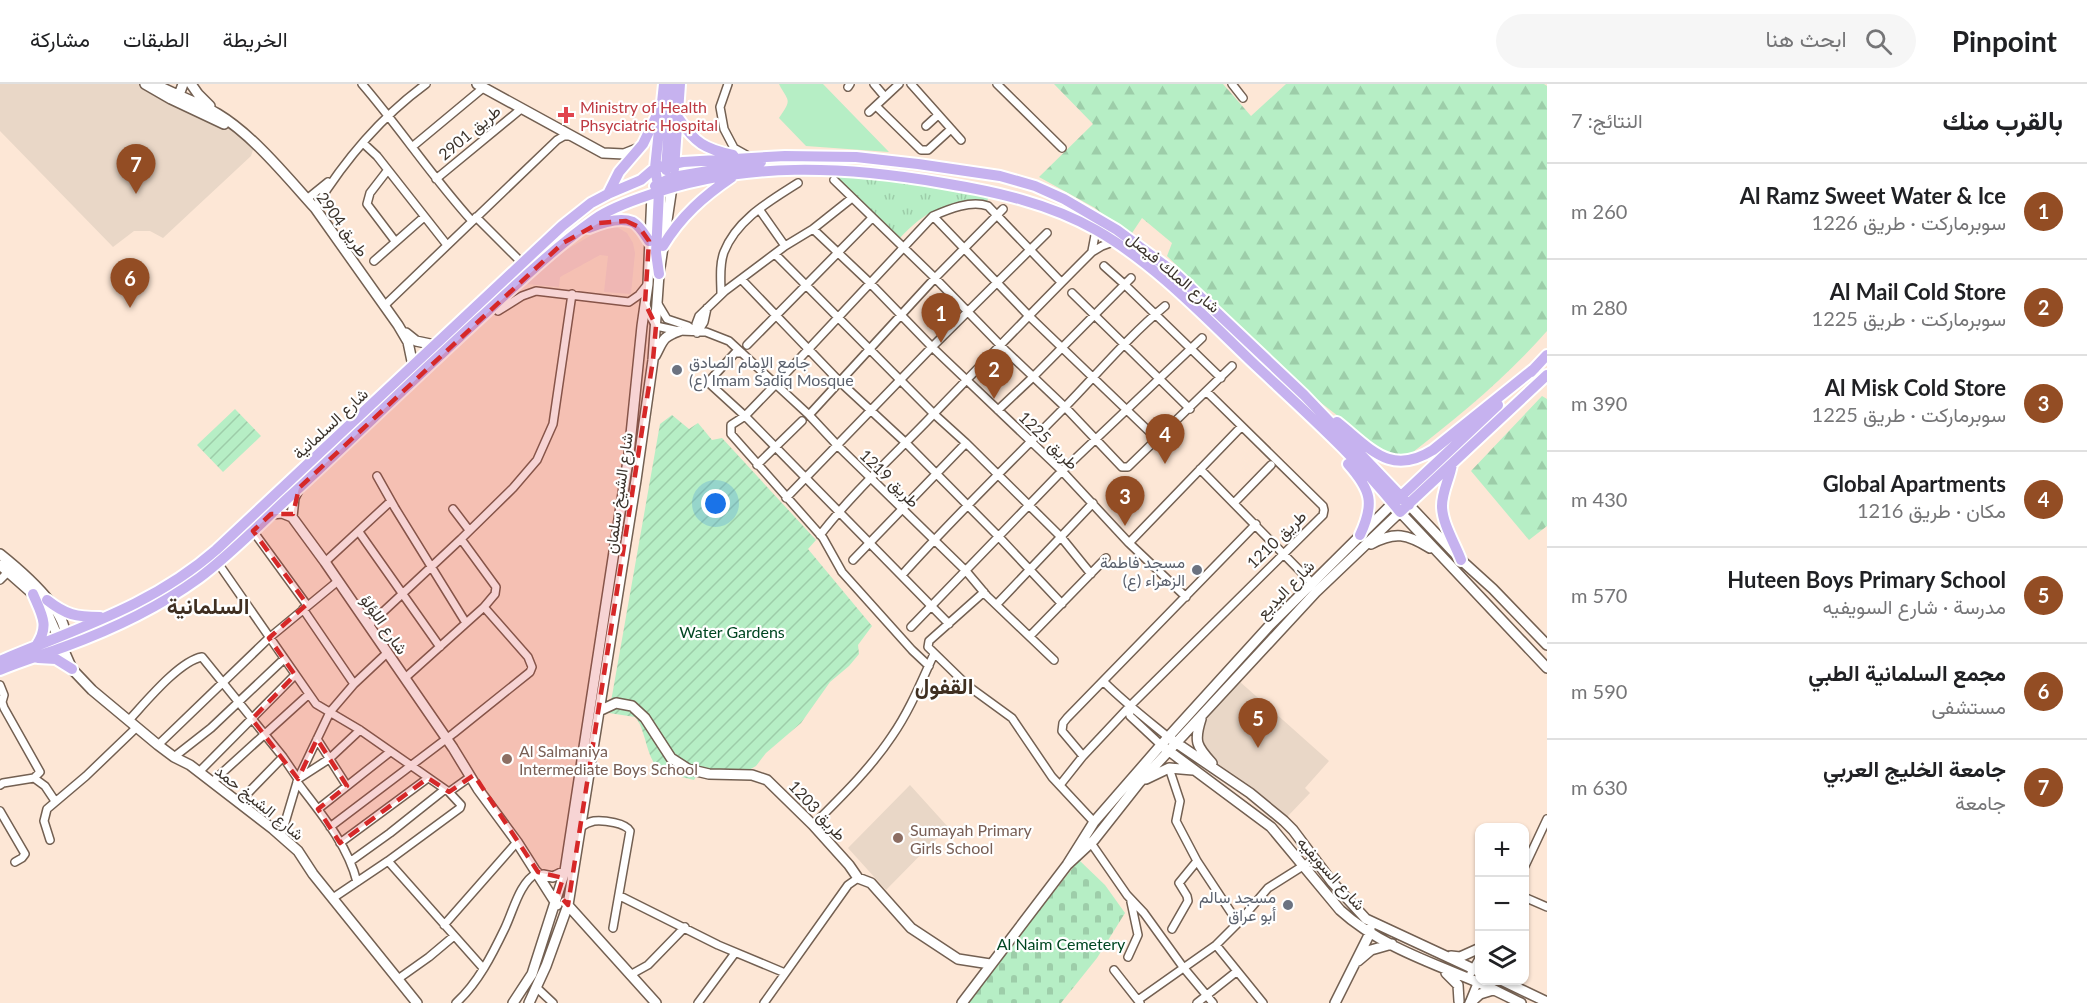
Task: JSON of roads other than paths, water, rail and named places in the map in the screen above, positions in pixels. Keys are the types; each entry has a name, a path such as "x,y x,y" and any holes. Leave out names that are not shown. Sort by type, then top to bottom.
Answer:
{"main road":[{"path":"663,178 656,153 664,84"},
{"path":"659,274 656,253 672,84"},
{"name":"شارع الشيخ سلمان","path":"663,178 679,119 680,84"},
{"path":"608,194 619,172 643,144 662,100"},
{"path":"679,119 693,138 701,144 717,151 747,157"},
{"path":"563,243 569,228 587,213 610,200 663,178 752,164 785,156"},
{"name":"شارع الملك فيصل","path":"663,178 747,157 856,157 1000,176 1035,186 1064,199 1117,230 1175,273 1401,504"},
{"name":"شارع الملك فيصل","path":"663,178 814,168 915,178 1028,200 1096,230 1113,242 1186,299 1300,399"},
{"path":"663,246 690,210 708,193 737,174"},
{"name":"شارع السلمانية","path":"0,661 158,593 204,561 576,214 608,194 641,180 663,178"},
{"name":"شارع السلمانية","path":"0,670 62,648 158,604 199,578 253,531 418,375 563,243 598,217 663,178"},
{"path":"580,231 599,224 626,221 639,227 649,241"},
{"name":"شارع البديع","path":"1401,504 1547,355"},
{"path":"1300,399 1376,453 1394,461 1408,461 1433,450 1535,368"},
{"name":"شارع البديع","path":"1401,504 1452,464 1547,375"},
{"path":"1300,399 1365,487 1370,509 1360,535"},
{"path":"1452,464 1451,473 1445,485 1442,508 1461,560"},
{"path":"33,594 45,629 36,646"},
{"path":"47,600 64,612 75,616 106,617"},
{"path":"23,660 47,657 56,659 72,669"}],"street":[{"name":"طريق 2904","path":"146,84 215,112 242,131 307,199 398,325 408,342 413,366"},
{"name":"طريق 2904","path":"155,84 231,128 258,148"},
{"path":"173,95 183,84"},
{"path":"191,84 215,112"},
{"path":"362,84 389,115 436,179 474,219 522,263"},
{"path":"315,208 333,179 363,142 389,115 426,84"},
{"path":"728,84 720,107 724,129 734,148 747,157"},
{"path":"874,84 885,97"},
{"path":"869,112 899,84"},
{"path":"911,84 961,140"},
{"path":"997,84 1062,148"},
{"path":"1233,84 1243,98"},
{"path":"412,147 480,86"},
{"name":"طريق 2901","path":"480,86 597,150 610,154 631,152 643,144"},
{"path":"876,106 921,150 928,150 951,129"},
{"name":"طريق 2901","path":"436,179 521,109"},
{"path":"926,126 938,115"},
{"path":"384,306 558,140 564,136 571,136"},
{"path":"363,142 377,156 447,245"},
{"path":"387,171 370,193 367,204 395,241"},
{"name":"شارع الشيخ سلمان","path":"513,1003 532,974 565,871 630,454 648,284 649,241 663,178"},
{"name":"شارع الشيخ سلمان","path":"529,1003 546,966 567,908 581,828 653,360 663,246 663,178"},
{"path":"307,199 333,179"},
{"path":"834,180 935,278 1032,378 1065,407 1122,467 1128,467 1158,440 1232,366"},
{"path":"721,294 721,262 724,252 744,223 759,209 798,183"},
{"path":"697,333 697,320 721,294 785,246 813,229 852,198"},
{"path":"928,666 842,572 830,548 820,535 731,434 731,425 745,416 933,216 952,208 980,204 988,206 1061,282"},
{"path":"759,209 785,246"},
{"path":"809,415 935,278 1003,209"},
{"path":"933,216 1029,316 1158,440"},
{"path":"374,261 424,217"},
{"path":"747,345 872,218"},
{"name":"طريق 1225","path":"813,229 1062,471 1129,543 1186,597"},
{"path":"1092,252 1096,230"},
{"path":"786,498 997,281 1047,233"},
{"path":"820,535 869,477 906,443 1061,282 1092,252 1113,242"},
{"path":"775,254 934,414 1030,505 1061,537 1091,574"},
{"path":"1104,266 1221,378"},
{"path":"998,410 1131,278"},
{"path":"742,280 839,381 906,443 999,537 1062,604"},
{"path":"498,311 529,293 537,291 629,302 648,284"},
{"path":"1072,293 1190,409"},
{"path":"369,625 461,539 520,481 537,460 554,424 573,294"},
{"path":"645,303 656,326"},
{"name":"طريق 1219","path":"657,303 667,319 688,326 697,333"},
{"path":"902,575 967,505 1165,306"},
{"name":"طريق 2904","path":"398,325 416,341 435,345"},
{"name":"طريق 1219","path":"656,326 678,331 706,332 729,341 776,382 1054,660"},
{"path":"653,360 661,342 667,335 678,331"},
{"path":"911,627 1062,471 1202,338"},
{"path":"742,353 735,353 711,378 710,382 838,512 871,542 949,624"},
{"name":"طريق 1210","path":"1060,785 1083,756 1130,707 1283,552 1323,515 1323,506 1241,428 1207,392"},
{"path":"757,465 802,421"},
{"path":"1129,543 1241,428"},
{"path":"853,560 966,443"},
{"path":"1234,503 1271,465"},
{"path":"1200,469 1311,582"},
{"path":"377,476 466,623"},
{"path":"271,514 282,513 292,517 294,498 298,488"},
{"path":"325,562 391,501"},
{"path":"997,604 1093,503"},
{"name":"شارع البديع","path":"962,1003 1067,865 1094,822 1168,737 1311,582 1360,535 1401,504"},
{"name":"شارع البديع","path":"1067,865 1091,843 1139,783 1202,714 1401,504"},
{"name":"شارع الملك فيصل","path":"1401,504 1440,554 1547,668"},
{"name":"شارع الملك فيصل","path":"1401,504 1492,589 1547,645"},
{"path":"453,509 469,530"},
{"name":"شارع اللؤلؤ","path":"292,517 369,625 453,748 470,777 557,898 656,1003"},
{"path":"1083,756 1064,735 1062,727 1067,718 1256,525"},
{"path":"253,531 354,684"},
{"path":"359,532 440,647"},
{"path":"1358,551 1387,536 1401,535 1440,554"},
{"path":"405,678 484,607 495,594 496,587 461,539"},
{"path":"0,554 6,567 33,594 62,635"},
{"path":"1030,636 1106,558"},
{"path":"218,563 316,704 360,730 447,791 461,805 388,861 333,898"},
{"path":"0,580 6,567"},
{"path":"6,567 47,600 60,618 62,635"},
{"path":"158,745 269,638 338,581"},
{"path":"984,592 928,643 928,647 978,695 1012,718 1046,769 1094,822"},
{"path":"330,827 447,739 528,674 532,667 528,657 484,607"},
{"name":"شارع الشيخ حمد","path":"62,635 62,648 72,669 92,690 158,745 199,772 298,851 417,1003"},
{"path":"277,833 284,820 297,780 330,712 354,684 387,653"},
{"path":"813,825 868,768 885,746 908,711 934,654"},
{"path":"129,720 168,679 198,657 204,658 283,757 351,861 357,882"},
{"path":"174,757 211,728 284,659"},
{"path":"199,772 296,675"},
{"path":"1104,682 1130,707 1176,744"},
{"path":"0,685 4,694 2,702 4,708 37,775 55,801"},
{"name":"طريق 1203","path":"602,688 616,703 632,706 641,714 666,752 682,766 702,773 752,775 763,778 775,786 813,825 858,878 871,883 911,928 958,958 990,964"},
{"path":"212,782 309,694"},
{"path":"599,711 616,703"},
{"path":"1130,707 1130,716 1169,752"},
{"path":"1202,714 1197,736 1198,747 1222,773"},
{"path":"50,840 44,816 47,809 86,776 137,727"},
{"path":"297,780 329,759 360,730"},
{"path":"317,739 347,786"},
{"name":"شارع السويفيه","path":"1176,744 1250,793 1293,830 1332,882 1366,919 1444,955 1475,975"},
{"name":"شارع اللؤلؤ","path":"453,748 475,776 492,806"},
{"path":"318,809 390,752"},
{"name":"شارع السويفيه","path":"1169,752 1271,827 1340,910 1370,933 1434,965 1475,976"},
{"path":"246,795 283,757"},
{"path":"1169,768 1180,801 1176,821 1197,861 1239,923"},
{"path":"1139,783 1169,768 1195,770"},
{"path":"1,783 37,775"},
{"path":"351,861 447,791 470,777"},
{"path":"340,843 428,778"},
{"path":"0,811 25,854 15,862"},
{"path":"1529,857 1547,819"},
{"path":"581,828 597,820 629,828 630,834 614,928"},
{"path":"444,925 517,842"},
{"path":"1091,843 1130,899 1212,1003"},
{"path":"1114,970 1139,1002 1183,967 1216,945 1239,923 1268,888 1314,859"},
{"path":"388,861 483,968"},
{"path":"1173,929 1188,901 1179,883 1197,861"},
{"path":"456,1003 469,991 503,933 525,882 540,873 553,877 565,871"},
{"path":"764,1003 848,885 858,878"},
{"path":"620,896 735,953 785,973"},
{"path":"1128,957 1138,935 1130,899"},
{"path":"1529,899 1547,907"},
{"path":"1335,1003 1370,933 1366,919"},
{"path":"630,975 648,965 685,927"},
{"path":"398,979 454,936"},
{"path":"1347,975 1364,955 1381,946 1392,944"},
{"path":"1216,945 1261,1002"},
{"path":"1444,955 1460,957 1475,950"},
{"path":"698,1003 735,953"},
{"path":"1434,965 1458,985 1458,1002"},
{"path":"1197,1003 1236,972"},
{"path":"1458,1002 1475,977"},
{"path":"1470,1003 1475,980"},
{"name":"شارع السويفيه","path":"1487,985 1521,1003"},
{"path":"1512,985 1547,1002"},
{"path":"536,987 553,1003"},
{"path":"1470,1003 1480,994 1493,990"}],"place":[{"name":"Ministry of Health Phsyciatric Hospital","path":"566,115"},
{"name":"جامعة الخليج العربي","path":"136,194"},
{"name":"مجمع السلمانية الطبي","path":"130,308"},
{"name":"Al Ramz Sweet Water & Ice","path":"941,343"},
{"name":"جامع الإمام الصادق (ع) Imam Sadiq Mosque","path":"677,370"},
{"name":"Al Mail Cold Store","path":"994,399"},
{"name":"Global Apartments","path":"1165,464"},
{"name":"Al Misk Cold Store","path":"1125,526"},
{"name":"مسجد فاطمة الزهراء (ع)","path":"1197,570"},
{"name":"Huteen Boys Primary School","path":"1258,748"},
{"name":"Al Salmaniya Intermediate Boys School","path":"507,759"},
{"name":"Sumayah Primary Girls School","path":"898,838"},
{"name":"مسجد سالم أبو عراق","path":"1288,905"}],"district":[{"name":"السلمانية","path":"208,605"},
{"name":"القفول","path":"944,685"}],"park label":[{"name":"Water Gardens","path":"732,631"},
{"name":"Al Naim Cemetery","path":"1061,943"}]}
